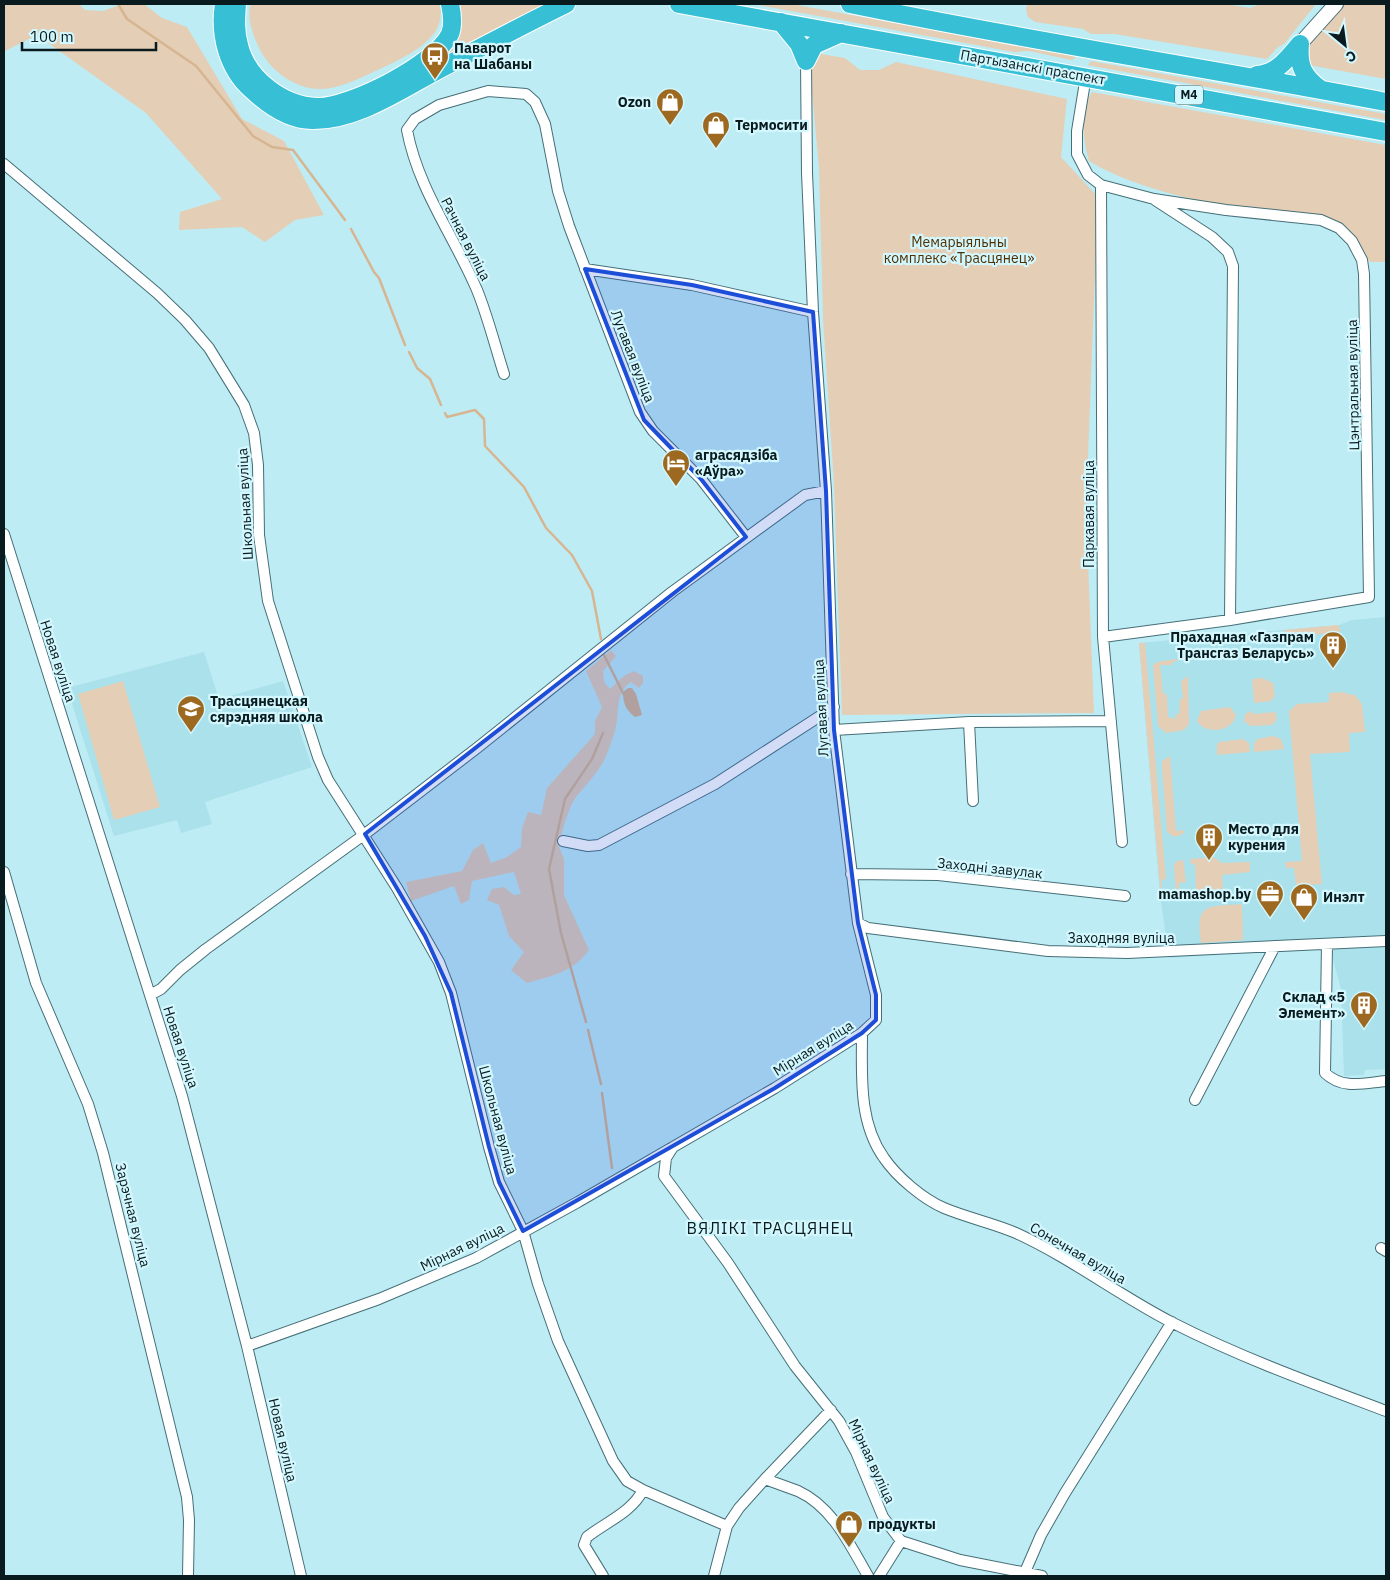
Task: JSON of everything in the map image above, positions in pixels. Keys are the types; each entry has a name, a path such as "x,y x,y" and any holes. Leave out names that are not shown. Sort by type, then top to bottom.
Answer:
{"highway":[{"path":"224,4 221,22 224,45 234,67 247,86 264,102 286,114 310,120 340,118 378,102 566,4"},
{"path":"237,4 235,23 239,46 245,61 258,78 274,94 288,101 318,108 347,103 404,75 439,49 450,33 452,18 450,4"},
{"name":"Партызанскі праспект","path":"679,4 1386,132"},
{"name":"Партызанскі праспект","path":"850,4 1087,49 1252,76 1386,102"},
{"path":"781,22 799,44 806,61"},
{"path":"806,61 814,46 842,33"},
{"path":"1252,76 1272,73 1300,44"},
{"path":"1300,44 1300,66 1302,72 1320,89"},
{"path":"1084,76 1087,49"}],"street":[{"path":"1300,44 1336,4"},
{"name":"Лугавая вуліца","path":"806,61 807,173 813,312 826,491 834,730 858,923"},
{"path":"1084,76 1076,131 1077,154 1088,174 1101,185"},
{"name":"Рачная вуліца","path":"504,374 477,291 433,207 410,147 407,130 415,119 439,105 488,91 526,94 535,102"},
{"name":"Лугавая вуліца","path":"535,102 545,124 563,207 584,269 644,420 701,479 746,537"},
{"name":"Школьная вуліца","path":"4,164 157,293 185,320 209,348 244,405 254,433 258,465 259,535 268,601 323,769 365,834 425,936 451,993 499,1182 523,1231 538,1284 581,1394 613,1462 627,1481 643,1490 727,1526"},
{"name":"Цэнтральная вуліца","path":"1101,185 1154,199 1226,210 1322,220 1339,228 1352,241 1362,260 1366,325 1369,597 1230,620 1103,637"},
{"name":"Паркавая вуліца","path":"1101,185 1103,637 1122,842"},
{"name":"Цэнтральная вуліца","path":"1154,199 1212,237 1228,252 1233,266 1230,620"},
{"path":"584,269 692,285 813,312"},
{"path":"150,995 161,990 180,970 206,949 365,834 477,748 672,592 805,495 826,491"},
{"name":"Новая вуліца","path":"4,534 191,1127 247,1346 301,1576"},
{"path":"563,841 588,846 599,846 715,784 834,708"},
{"path":"834,730 969,722 1111,721"},
{"path":"969,722 973,801"},
{"name":"Зарэчная вуліца","path":"4,872 36,983 88,1104 118,1208 141,1313 151,1344 187,1497 189,1520 188,1576"},
{"name":"Заходні завулак","path":"851,874 938,875 1125,896"},
{"name":"Мірная вуліца","path":"247,1346 316,1323 476,1258 578,1202 652,1157 775,1088 862,1033 876,1020 877,1004 858,923"},
{"name":"Заходняя вуліца","path":"858,923 868,928 1048,951 1127,953 1386,942"},
{"path":"1328,944 1326,1073 1333,1081 1342,1084 1386,1081"},
{"path":"1195,1100 1274,948"},
{"name":"Сонечная вуліца","path":"862,1033 862,1091 866,1113 883,1158 897,1172 943,1208 1015,1233 1172,1322 1310,1384 1386,1411"},
{"path":"664,1176 666,1158 676,1144"},
{"name":"Мірная вуліца","path":"652,1157 728,1263 795,1366 831,1410 856,1452 883,1517 901,1541"},
{"path":"1025,1572 1041,1535 1060,1502 1172,1322"},
{"path":"714,1576 727,1526 739,1508 831,1410"},
{"path":"765,1479 799,1492 838,1524 868,1576"},
{"path":"603,1576 586,1550 584,1545 587,1537 630,1508 638,1500 643,1490"},
{"path":"879,1576 901,1541 960,1560 1042,1576"}],"highlighted area":[{"path":"585,269 692,285 813,312 826,491 834,730 858,923 876,995 876,1020 862,1033 775,1088 523,1231 499,1182 451,993 425,936 365,834 746,537 701,479 644,420"}],"shaded area":[{"path":"1386,617 1386,1069 1365,1070 1364,1075 1344,1076 1341,989 1330,949 1169,958 1160,895 1139,643 1339,625 1352,620"},
{"name":"Трасцянецкая сярэдняя школа","path":"204,652 219,699 283,681 312,767 205,802 212,824 181,833 177,820 114,836 67,688"},
{"path":"628,688 632,688 636,694 642,715 635,717 629,712 623,692"}],"green space":[{"path":"4,4 79,4 85,10 103,11 122,4 144,4 162,18 187,27 242,119 284,141 324,215 295,220 265,242 242,227 179,230 180,212 222,199 146,113 37,35 5,51"},
{"path":"251,4 440,4 441,12 439,25 435,32 422,46 410,54 352,82 320,89 298,85 288,80 271,66 259,48 253,32 249,15"},
{"path":"459,4 547,4 440,59 459,26"},
{"path":"753,4 791,4 1071,55 1076,58 1071,60 1029,51 1014,52"},
{"path":"1027,4 1226,4 1250,8 1260,4 1316,4 1284,44 1278,47 1267,59 1114,34 1091,34 1083,29 1035,22 1028,17"},
{"path":"1344,4 1386,4 1386,79 1303,64 1307,44"},
{"name":"Мемарыяльны комплекс «Трасцянец»","path":"815,53 845,58 860,70 879,70 896,62 1067,99 1061,157 1098,197 1086,510 1094,713 842,715 834,484 823,319 819,169 810,70"},
{"path":"1091,61 1386,114 1386,120 1088,65"},
{"path":"1092,92 1386,145 1386,262 1371,262 1366,259 1348,229 1338,222 1210,203 1146,186 1116,175 1089,161 1083,126 1085,108"},
{"path":"1339,625 1341,640 1333,641 1333,633 1294,636 1294,643 1285,644 1284,630"},
{"path":"1139,643 1145,643 1166,879 1161,880 1162,888 1160,889"},
{"path":"611,650 616,656 603,671 604,682 610,689 624,676 634,671 643,676 643,683 639,688 631,682 622,692 618,704 615,731 606,756 601,766 573,802 558,844 564,859 564,895 589,950 569,968 527,983 511,970 524,952 509,936 499,905 487,900 492,889 504,887 514,895 521,894 514,872 472,881 469,900 461,904 454,886 411,901 406,882 462,871 473,850 483,843 491,863 507,857 521,847 522,828 528,812 541,815 547,788 595,734 595,721 602,707 586,671"},
{"path":"1177,659 1178,661 1172,662 1172,665 1160,665 1163,693 1167,695 1168,717 1176,719 1175,715 1179,714 1180,699 1183,698 1181,681 1188,676 1189,724 1184,730 1166,733 1158,726 1153,665 1157,662"},
{"path":"1262,678 1273,683 1275,696 1271,701 1254,703 1252,679"},
{"path":"123,681 160,807 114,820 78,694"},
{"path":"1344,692 1355,695 1362,704 1365,732 1349,733 1350,752 1310,754 1322,884 1296,886 1294,868 1286,868 1285,862 1302,861 1289,711 1297,704 1329,702 1329,693"},
{"path":"1230,707 1236,715 1234,721 1224,728 1212,730 1197,721 1201,711"},
{"path":"1252,711 1253,714 1275,712 1277,719 1272,725 1250,726 1244,721 1245,714"},
{"path":"1273,736 1281,739 1284,749 1254,752 1254,744 1257,739"},
{"path":"1243,739 1249,743 1250,752 1217,755 1217,745 1219,742"},
{"path":"1170,756 1176,831 1184,830 1183,834 1174,837 1167,832 1162,768 1162,761"},
{"path":"1213,857 1222,863 1250,862 1250,872 1222,875 1223,891 1176,894 1174,865 1177,861 1183,860 1186,882 1179,883 1179,890 1196,891 1195,864 1191,864 1190,859"},
{"path":"1242,904 1243,940 1201,943 1200,920 1202,913 1206,909"}],"waterway":[{"path":"118,4 127,19 196,66 253,136 272,147 293,150 345,220"},
{"path":"351,229 379,278 405,345"},
{"path":"409,352 417,368 430,379 441,405"},
{"path":"445,413 447,417 475,410 484,419 485,446 524,487 546,528 572,555 592,591 601,639"},
{"path":"604,655 624,695"},
{"path":"586,1022 561,933 549,869 565,799 592,759 603,733"},
{"path":"588,1030 601,1084"},
{"path":"602,1093 612,1168"}],"place":[{"name":"Паварот на Шабаны","path":"435,80"},
{"name":"Ozon","path":"670,126"},
{"name":"Термосити","path":"716,149"},
{"name":"аграсядзіба «Аўра»","path":"676,487"},
{"name":"Прахадная «Газпрам Трансгаз Беларусь»","path":"1333,669"},
{"name":"Трасцянецкая сярэдняя школа","path":"191,733"},
{"name":"Место для курения","path":"1209,861"},
{"name":"mamashop.by","path":"1270,918"},
{"name":"Инэлт","path":"1304,921"},
{"name":"Склад «5 Элемент»","path":"1364,1029"},
{"name":"продукты","path":"849,1548"}],"district":[{"name":"ВЯЛІКІ ТРАСЦЯНЕЦ","path":"770,1228"}]}
